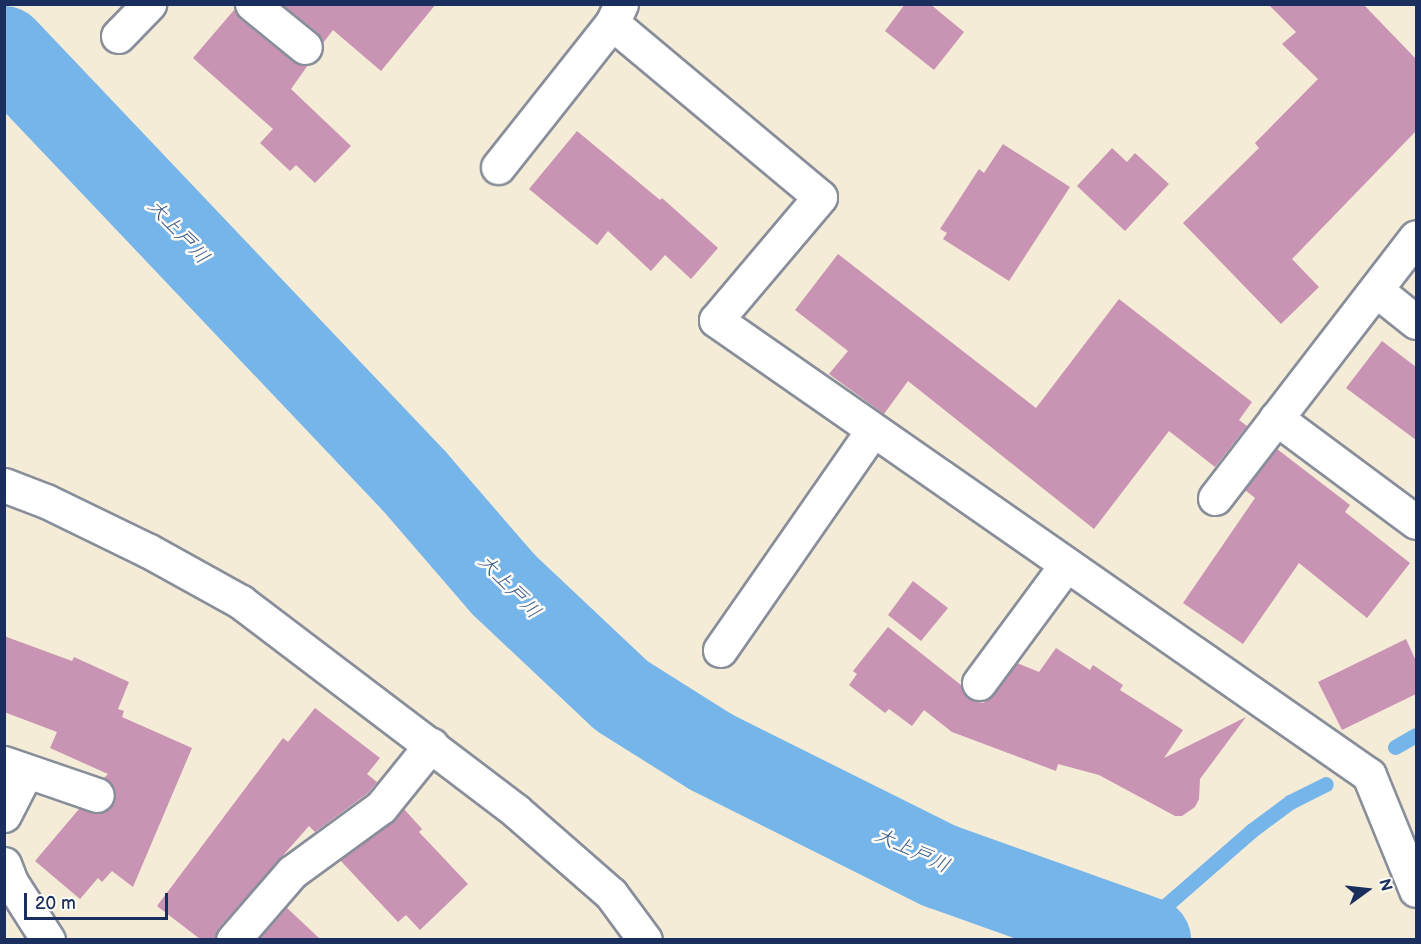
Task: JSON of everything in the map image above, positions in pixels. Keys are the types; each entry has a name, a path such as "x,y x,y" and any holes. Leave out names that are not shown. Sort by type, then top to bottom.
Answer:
{"street":[{"path":"118,36 149,4"},
{"path":"252,4 305,47"},
{"path":"498,167 617,14 819,197 716,320 1369,775 1416,890"},
{"path":"1215,498 1416,237"},
{"path":"1376,290 1416,322"},
{"path":"1276,418 1416,522"},
{"path":"720,650 873,430"},
{"path":"4,485 46,501 149,551 242,602 516,811 611,894 645,939"},
{"path":"979,683 1066,565"},
{"path":"233,939 292,872 381,807 431,746"},
{"path":"4,815 15,767 97,795"},
{"path":"4,864 11,882 48,939"}],"building":[{"path":"282,4 436,4 381,71 333,30 323,43 317,32"},
{"path":"905,4 930,4 964,32 934,70 885,31"},
{"path":"1268,4 1363,4 1416,59 1416,131 1292,259 1319,287 1281,324 1183,223 1259,148 1255,143 1318,79 1282,44 1296,32"},
{"path":"234,10 240,19 293,62 308,65 291,89 351,146 315,183 296,165 290,171 260,143 273,129 193,58"},
{"path":"577,131 660,200 662,198 718,248 691,279 665,255 651,271 608,231 597,245 529,189"},
{"path":"1003,144 1070,187 1009,281 943,239 947,233 940,229 979,169 984,173"},
{"path":"1112,148 1127,162 1135,153 1169,184 1125,231 1077,186"},
{"path":"838,254 1036,408 1119,299 1252,402 1239,420 1247,426 1215,467 1169,431 1094,529 908,381 884,414 829,374 848,351 795,310"},
{"path":"1382,341 1416,367 1416,440 1346,388"},
{"path":"1277,449 1350,505 1345,512 1410,563 1367,618 1299,563 1243,644 1183,603 1255,498 1245,490"},
{"path":"913,581 948,608 921,641 888,615"},
{"path":"888,627 961,685 967,698 983,703 994,694 1017,663 1039,672 1056,648 1090,670 1093,665 1123,685 1120,690 1183,730 1164,758 1246,717 1200,779 1199,799 1195,807 1182,816 1175,816 1099,775 1058,764 1056,771 952,732 924,710 912,726 889,709 885,713 849,685 857,674 853,671"},
{"path":"4,636 72,661 74,657 129,682 118,709 124,711 122,717 192,748 133,887 112,871 102,882 98,878 80,899 35,861 79,809 101,813 110,809 114,802 115,792 111,783 104,778 108,774 50,748 57,732 4,712"},
{"path":"1406,639 1416,661 1416,694 1342,730 1318,682"},
{"path":"315,708 380,758 367,774 377,782 368,793 315,832 309,826 219,928 215,939 200,939 157,906 283,738 288,742"},
{"path":"404,809 422,829 419,832 468,884 420,930 406,915 398,922 340,860 392,822"},
{"path":"286,907 320,939 258,939"}],"waterway":[{"name":"大上戸川","path":"4,49 415,482 503,584 622,696 711,752 940,866 1148,940"},
{"path":"1395,747 1416,735"},
{"path":"1133,934 1251,831 1290,802 1326,784"}]}
